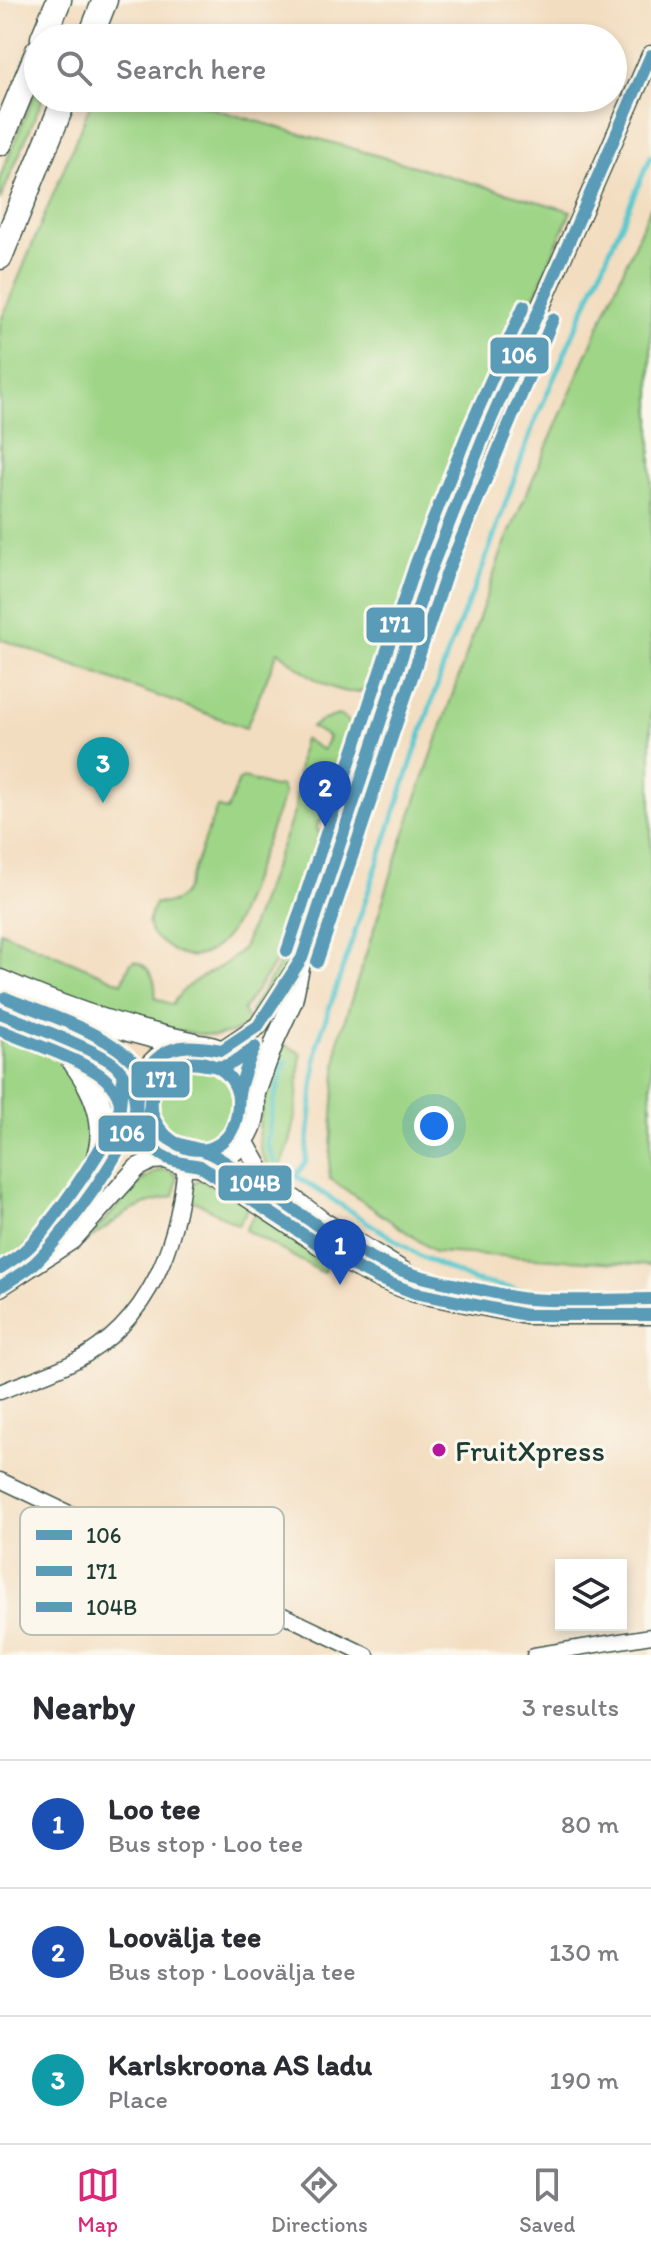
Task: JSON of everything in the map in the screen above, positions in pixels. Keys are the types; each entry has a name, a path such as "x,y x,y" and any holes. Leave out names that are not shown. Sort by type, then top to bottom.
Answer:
{"highway":[{"path":"49,24 59,0"},
{"path":"96,24 105,0"},
{"path":"0,143 24,85"},
{"path":"0,257 59,112"},
{"path":"0,982 148,1036 191,1044"},
{"path":"0,1013 110,1060 120,1069 135,1105"},
{"path":"56,1037 77,1063 97,1098 103,1127 99,1158 86,1197"}],"street":[{"path":"627,110 651,55"},
{"path":"0,1287 72,1240 137,1168 152,1160 217,1162 244,1141 252,1127 255,1096 293,1001 302,958 431,569 483,438 626,112"},
{"path":"222,1050 258,1026 302,958"},
{"path":"39,1260 116,1152 135,1105 139,1080 148,1066 167,1051 191,1044 222,1050 250,1077 255,1096"},
{"path":"135,1105 141,1133 152,1148 184,1163 342,1260 379,1279 415,1293 526,1315 651,1312"},
{"path":"244,1141 264,1176 324,1222 448,1299"},
{"path":"0,1392 85,1356 129,1319 148,1293 166,1258 180,1202 184,1163"},
{"path":"0,1480 57,1507"},
{"path":"284,1615 367,1655"},
{"path":"534,1655 651,1636"}],"green space":[{"path":"27,112 37,112 0,200 0,177"},
{"path":"87,112 225,112 571,211 430,541 382,676 368,689 344,691 320,682 278,651 246,728 0,639 0,323"},
{"path":"651,206 651,1265 435,1252 329,1178 338,1041 402,841 503,548"},
{"path":"338,715 348,721 353,730 354,752 338,796 332,795 323,821 319,821 316,829 320,831 279,957 243,1010 250,1023 231,1033 213,1036 160,1028 111,1015 0,972 0,931 122,983 130,964 135,961 141,963 152,975 155,998 172,1005 188,986 226,963 244,946 295,810 304,739 323,750 329,737 311,727"},
{"path":"244,778 273,787 281,786 284,795 236,921 223,940 207,953 187,956 177,953 152,933 149,924 151,912 155,903 173,902 186,889 217,807 227,811 239,780"},
{"path":"321,850 289,961 277,986 254,1019 250,1011 285,956"},
{"path":"0,1024 51,1049 83,1085 94,1132 78,1189 68,1205 21,1251 0,1266"},
{"path":"281,1043 301,1053 293,1131 275,1175 262,1156 259,1124"},
{"path":"195,1054 214,1058 230,1069 241,1085 245,1104 241,1123 230,1139 214,1150 195,1154 176,1150 160,1139 149,1123 145,1104 149,1085 160,1069 176,1058"},
{"path":"160,1170 169,1170 177,1177 174,1196 128,1212 67,1255 102,1224 140,1183"},
{"path":"199,1179 248,1205 238,1225 189,1198 190,1188"},
{"path":"256,1212 288,1233 327,1266 323,1273 245,1230"}],"waterway":[{"path":"531,1293 472,1280 420,1256 296,1176 306,1162 317,1045 451,644 481,572 533,426 651,156"},
{"path":"276,1163 267,1145 274,1100 286,1061"}],"transit line":[{"name":"106","path":"627,110 651,55"},
{"name":"106","path":"200,1166 169,1159 145,1139 136,1110 142,1079 150,1066 168,1051 191,1046 222,1050 258,1026 302,958 431,569 483,438 626,112"},
{"name":"171","path":"287,951 416,563 468,432 524,306"},
{"name":"171","path":"317,962 446,575 553,319"},
{"name":"104B","path":"6,998 92,1034 132,1060 144,1077 150,1096 149,1113 140,1139"},
{"name":"106","path":"0,1013 108,1060 127,1081 135,1104 131,1125 122,1144 77,1213 35,1263 0,1287"},
{"name":"171","path":"0,1030 91,1069 112,1086 120,1106 108,1137 64,1203 25,1250 0,1268"},
{"name":"171","path":"255,1047 242,1082 232,1130 217,1145 199,1150 182,1146 166,1136 156,1121 151,1104 155,1086 170,1069 183,1063 227,1065 255,1047"},
{"name":"104B","path":"230,1134 238,1108 235,1087 224,1072 208,1064 190,1062 173,1067 159,1080 152,1109 163,1134 178,1144 220,1159 337,1238 387,1265 434,1280 523,1298 651,1299"},
{"name":"104B","path":"0,1268 36,1240 90,1165 118,1114 124,1077"},
{"name":"106","path":"200,1166 342,1260 415,1293 526,1315 651,1315"}],"place":[{"name":"Karlskroona AS ladu","path":"103,803"},
{"name":"Loovälja tee","path":"325,827"},
{"name":"Loo tee","path":"340,1285"},
{"name":"FruitXpress","path":"439,1450"}]}
